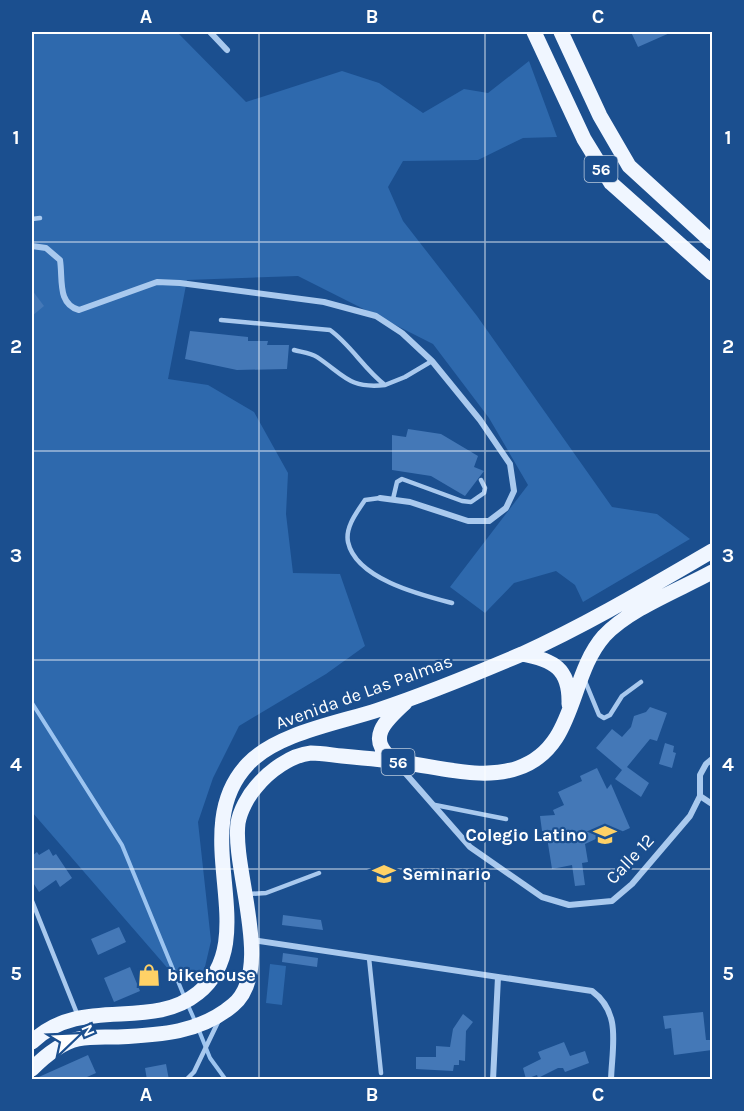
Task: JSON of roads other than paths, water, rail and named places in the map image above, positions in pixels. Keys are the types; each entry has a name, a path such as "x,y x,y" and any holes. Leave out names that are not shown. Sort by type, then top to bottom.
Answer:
{"main road":[{"name":"56","path":"534,32 584,140 611,183 712,273"},
{"name":"56","path":"561,32 600,116 629,166 712,242"},
{"name":"Avenida de Las Palmas","path":"32,1042 49,1027 78,1016 170,1007 198,993 209,982 218,969 227,943 228,926 221,862 224,811 230,793 248,764 294,736 409,699 522,654 634,597 712,551"},
{"name":"56","path":"32,1069 56,1049 75,1039 170,1034 189,1030 215,1018 236,1003 245,989 250,972 251,939 244,894 238,824 247,800 271,772 287,762 311,753 472,772 506,771 538,758 559,734 568,716 582,673 596,646 616,626 712,572"},
{"path":"522,654 544,658 557,665 565,679 569,696 568,716"},
{"path":"394,761 384,753 379,742 380,731 386,720 409,699"}],"street":[{"path":"210,32 227,50"},
{"path":"32,246 46,248 60,260 64,299 72,308 79,310 96,306 157,282 180,283 324,302 376,316 402,333 432,361 480,420 510,464 514,491 506,508 489,521 468,521 410,502 380,498"},
{"name":"Calle 12","path":"394,761 470,847 542,897 569,905 612,901 632,884 690,816 700,796 700,775 712,759"},
{"path":"700,796 712,804"},
{"path":"251,939 592,991 605,1001 614,1023 611,1080"},
{"path":"493,1080 498,977"}],"lane":[{"path":"32,219 40,218"},
{"path":"221,320 330,330 374,377 385,385"},
{"path":"294,350 316,356 336,374 365,387 385,385 405,377 432,361"},
{"path":"393,499 397,482 402,479 414,481 462,501 471,502 484,493 485,488 481,480"},
{"path":"380,498 365,500 354,515 348,541 352,551 363,565 379,577 407,591 452,603"},
{"path":"582,673 600,715 604,718 610,715 622,696 641,682"},
{"path":"435,805 506,819"},
{"path":"244,894 266,893 319,873"},
{"path":"32,901 78,1016"},
{"path":"369,958 381,1073"},
{"path":"186,1080 194,1072 215,1018"}],"waterway":[{"path":"32,703 122,845 184,996"},
{"path":"187,1003 195,1021"},
{"path":"198,1028 210,1058 226,1080"}],"place":[{"name":"Colegio Latino","path":"605,835"},
{"name":"Seminario","path":"384,874"},
{"name":"bikehouse","path":"149,975"}]}
